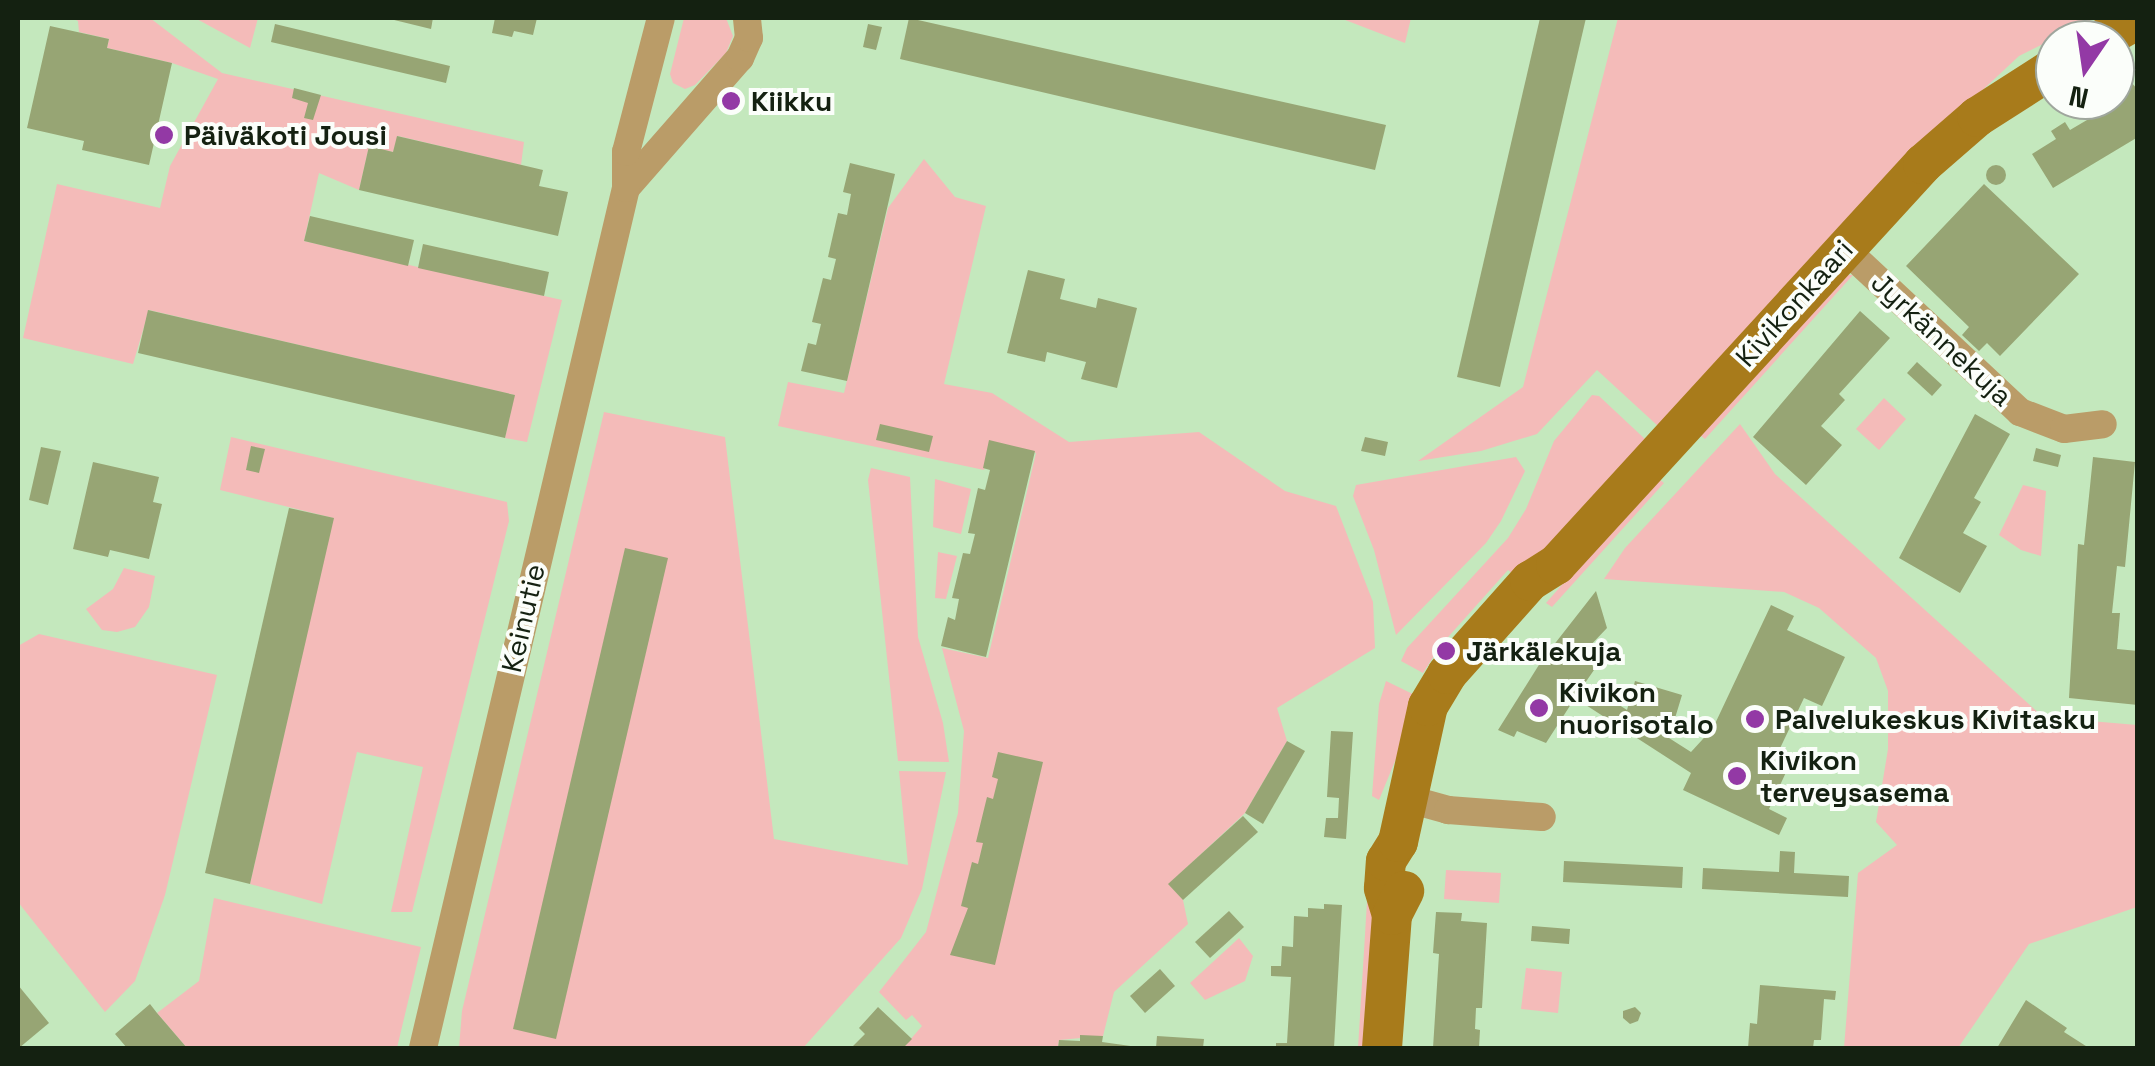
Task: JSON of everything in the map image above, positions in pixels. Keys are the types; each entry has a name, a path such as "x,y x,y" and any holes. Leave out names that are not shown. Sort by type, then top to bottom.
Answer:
{"street":[{"name":"Keinutie","path":"423,1048 626,188 626,152 660,18"},
{"name":"Keinutie","path":"626,188 740,58 749,38 747,18"},
{"name":"Kivikonkaari","path":"1382,1048 1392,915 1384,888 1386,861 1398,842 1405,798 1425,735 1428,706 1447,674 1530,581 1556,565 1923,164 1977,117 2035,80"},
{"name":"Jyrkännekuja","path":"1844,248 2020,412 2064,429 2103,424"},
{"path":"1405,798 1448,810 1542,817"}],"shaded area":[{"path":"72,18 150,18 222,73 524,142 521,165 398,136 393,152 369,147 359,190 319,173 304,241 562,300 527,442 505,438 514,395 149,310 133,364 23,338 57,184 160,208 170,166 218,79 172,63 107,48 109,39 79,32 78,21"},
{"path":"195,18 258,18 250,48"},
{"path":"684,18 726,18 733,36 726,53 695,85 685,89 673,83 670,74"},
{"path":"1340,18 1411,18 1405,43"},
{"path":"1618,18 2095,18 2035,20 2035,48 2019,56 1913,155 1659,427 1597,370 1537,434 1481,451 1418,461 1523,387"},
{"path":"924,159 955,197 986,206 944,384 992,393 1069,442 1199,432 1285,491 1336,506 1373,602 1375,648 1277,708 1287,741 1245,813 1169,884 1183,900 1188,924 1114,992 1103,1036 1059,1040 1058,1048 903,1048 922,1026 912,1015 906,1020 879,992 926,932 958,813 964,731 942,648 988,658 1036,453 991,442 984,470 778,426 788,382 844,393 888,208"},
{"path":"1843,275 1853,275 1705,439 1697,433"},
{"path":"1592,395 1599,396 1646,440 1518,578 1508,570 1441,645 1423,673 1401,661 1407,648 1508,538 1526,509 1554,441"},
{"path":"1884,398 1906,419 1879,450 1856,429"},
{"path":"604,412 725,437 774,839 908,865 899,771 946,772 922,889 901,938 803,1048 459,1048 462,1011"},
{"path":"1740,424 1775,474 2043,717 2137,725 2137,907 2029,944 1958,1048 1844,1048 1858,873 1897,845 1876,822 1888,749 1888,691 1876,658 1819,608 1784,592 1604,579 1625,548"},
{"path":"231,437 507,502 509,521 412,912 391,912 423,767 357,752 322,904 250,884 333,518 220,490"},
{"path":"1516,457 1525,471 1501,521 1486,543 1396,635 1374,550 1353,496 1356,485"},
{"path":"871,468 910,477 918,637 943,723 949,762 898,761 868,480"},
{"path":"1656,477 1664,483 1552,607 1546,603"},
{"path":"935,479 971,489 961,534 933,527"},
{"path":"2023,485 2046,491 2041,556 2021,550 1999,535"},
{"path":"938,552 957,556 946,599 935,598"},
{"path":"124,568 155,576 149,607 135,627 117,632 102,630 86,609 113,589"},
{"path":"39,634 217,675 165,895 135,981 105,1012 18,902 18,646"},
{"path":"1386,681 1421,698 1379,800 1372,796 1379,704"},
{"path":"1446,870 1501,873 1499,903 1444,899"},
{"path":"1368,886 1377,887 1367,1048 1358,1048"},
{"path":"214,898 421,947 397,1048 187,1048 157,1013 199,981"},
{"path":"1239,938 1253,956 1245,981 1205,1000 1190,983"},
{"path":"1526,968 1562,972 1558,1013 1521,1009"}],"building":[{"path":"386,18 433,18 431,29"},
{"path":"495,18 537,18 533,35 514,31 512,37 492,33"},
{"path":"909,18 1386,125 1375,170 900,59"},
{"path":"1540,18 1586,18 1500,387 1457,377"},
{"path":"275,24 450,66 446,83 271,42"},
{"path":"868,24 882,27 876,50 863,47"},
{"path":"50,26 109,39 107,48 172,63 149,165 82,150 84,141 27,128"},
{"path":"2135,87 2138,90 2138,137 2053,188 2032,154 2056,139 2051,131 2065,122 2070,130 2087,120 2135,120"},
{"path":"294,88 321,95 313,120 304,118 308,103 292,98"},
{"path":"397,136 543,170 539,186 568,192 558,236 359,190 369,146 393,152"},
{"path":"850,163 895,174 847,381 801,371 808,343 816,345 821,324 812,322 823,278 831,280 836,259 828,257 838,213 847,215 851,194 843,192"},
{"path":"1996,165 2006,175 1996,185 1986,175"},
{"path":"1984,184 2079,274 2000,356 1987,343 1979,351 1962,335 1969,327 1906,266"},
{"path":"310,216 414,240 408,266 304,241"},
{"path":"423,244 549,272 544,296 418,268"},
{"path":"1028,270 1065,279 1060,299 1096,308 1098,298 1137,308 1117,388 1081,379 1086,362 1047,352 1045,362 1007,353"},
{"path":"148,310 515,395 505,438 138,353"},
{"path":"1860,311 1890,338 1839,394 1845,400 1821,426 1842,445 1806,485 1753,437"},
{"path":"1917,362 1942,385 1932,396 1907,373"},
{"path":"1975,414 2010,434 1974,498 1981,502 1963,533 1987,546 1960,593 1899,558"},
{"path":"880,424 933,436 929,452 876,440"},
{"path":"1365,437 1388,442 1385,456 1361,451"},
{"path":"989,440 1035,451 986,657 941,646 948,617 955,620 959,599 952,598 963,553 970,554 975,534 968,533 978,488 985,490 990,470 983,468"},
{"path":"251,446 265,449 259,473 246,470"},
{"path":"41,447 61,451 48,505 29,500"},
{"path":"2036,448 2061,455 2058,467 2033,461"},
{"path":"2093,457 2135,462 2125,567 2117,566 2112,613 2120,613 2117,649 2138,651 2138,705 2069,698 2078,544 2084,545"},
{"path":"93,462 159,477 153,502 162,504 149,559 110,550 108,557 73,549"},
{"path":"289,508 334,518 250,884 205,873"},
{"path":"625,548 668,558 556,1039 513,1029"},
{"name":"Palvelukeskus Kivitasku","path":"1596,591 1607,628 1587,649 1594,670 1585,683 1627,710 1635,681 1682,695 1669,738 1691,752 1713,728 1771,605 1794,616 1787,630 1845,657 1822,706 1804,698 1774,761 1788,768 1769,809 1787,818 1779,835 1683,790 1691,773 1575,698 1546,743 1517,731 1514,737 1498,730 1542,660"},
{"path":"1331,731 1353,732 1346,839 1324,837 1326,818 1338,818 1339,798 1327,797"},
{"path":"1287,741 1305,751 1263,824 1245,813"},
{"path":"998,752 1043,762 995,965 950,955 968,908 961,906 972,862 978,864 983,843 976,842 987,797 993,799 998,779 992,777"},
{"path":"1243,816 1258,832 1183,900 1168,884"},
{"path":"1780,851 1795,852 1794,873 1849,876 1848,897 1702,889 1703,868 1779,872"},
{"path":"1564,861 1683,867 1682,888 1563,882"},
{"path":"1324,904 1342,905 1334,1048 1276,1048 1276,1043 1287,1043 1291,977 1271,976 1271,966 1281,966 1282,946 1293,947 1294,916 1308,917 1308,908 1324,909"},
{"path":"1229,911 1244,927 1210,958 1195,942"},
{"path":"1436,912 1462,913 1461,921 1487,923 1482,1008 1476,1008 1479,1048 1433,1048 1439,954 1433,953"},
{"path":"1532,926 1570,929 1569,944 1531,941"},
{"path":"1160,969 1175,986 1145,1013 1130,996"},
{"path":"18,985 49,1023 19,1048 18,1048"},
{"path":"1760,985 1836,991 1835,1000 1824,999 1821,1040 1814,1040 1813,1048 1748,1048 1750,1023 1757,1024"},
{"path":"2026,1000 2067,1028 2064,1032 2089,1048 1997,1048"},
{"path":"150,1004 187,1048 127,1048 115,1034"},
{"path":"878,1007 912,1039 903,1048 851,1048 865,1034 859,1028"},
{"path":"1635,1007 1641,1013 1638,1021 1630,1024 1623,1018 1623,1011"},
{"path":"1080,1035 1103,1036 1102,1042 1145,1048 1058,1048 1059,1040 1080,1041"},
{"path":"1157,1036 1204,1039 1203,1048 1156,1048"}],"place":[{"name":"Kiikku","path":"731,101"},
{"name":"Päiväkoti Jousi","path":"164,135"},
{"name":"Järkälekuja","path":"1446,651"},
{"name":"Kivikon nuorisotalo","path":"1539,708"},
{"name":"Palvelukeskus Kivitasku","path":"1755,719"},
{"name":"Kivikon terveysasema","path":"1737,776"}]}
